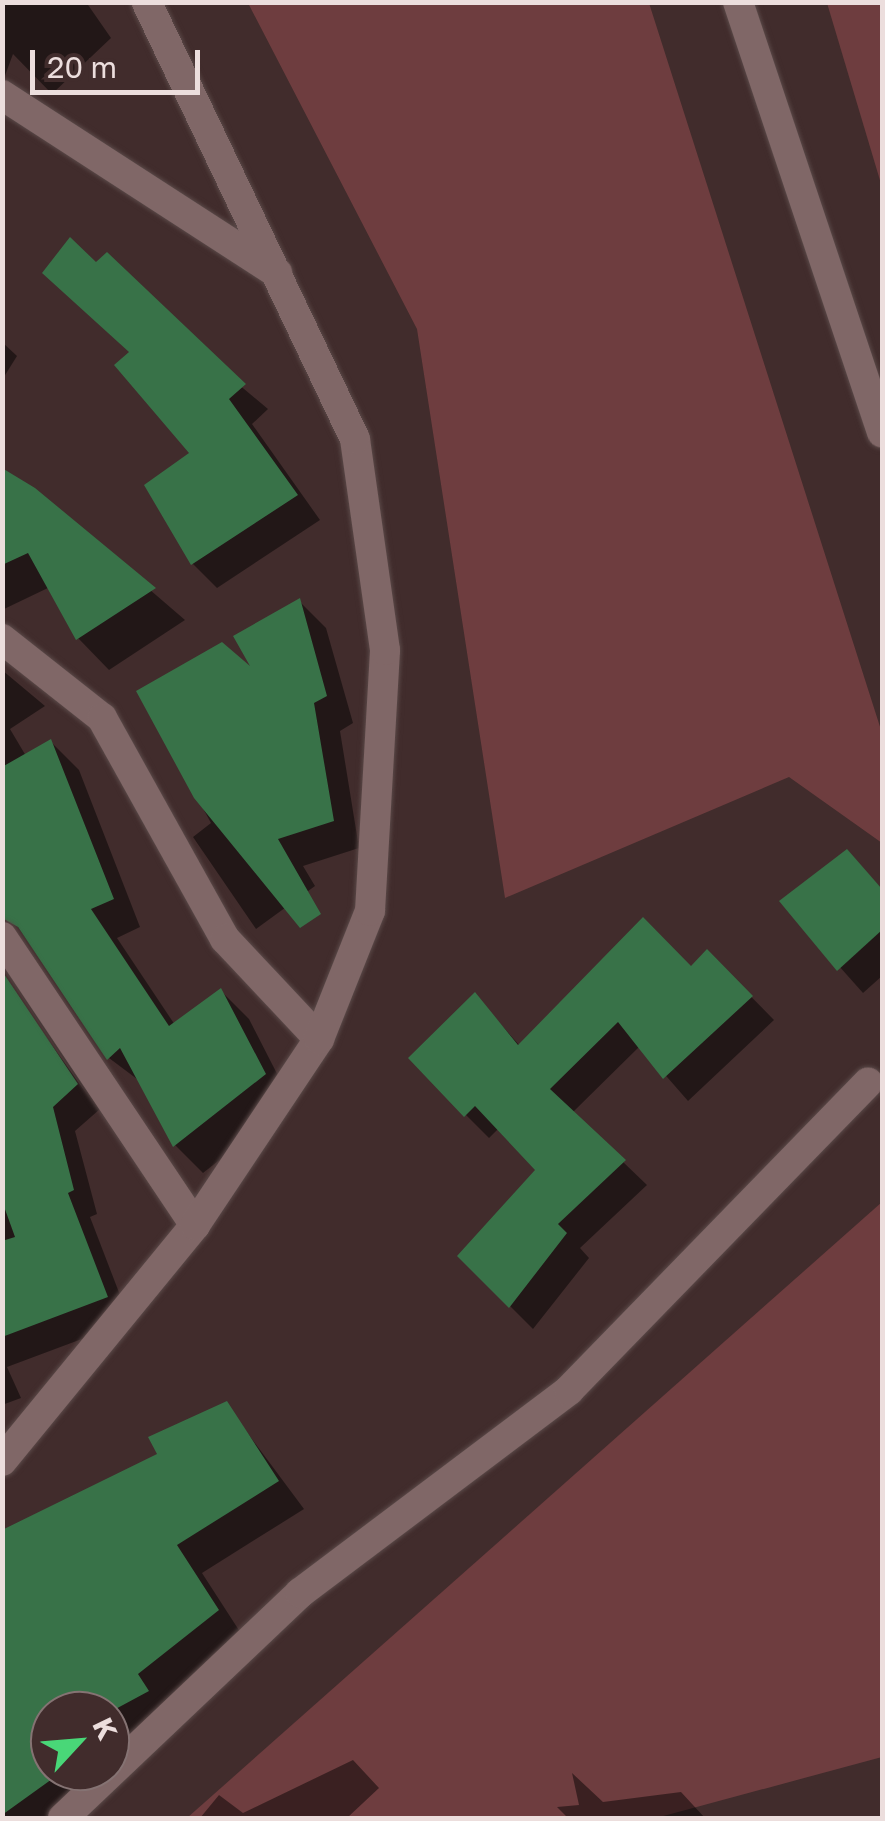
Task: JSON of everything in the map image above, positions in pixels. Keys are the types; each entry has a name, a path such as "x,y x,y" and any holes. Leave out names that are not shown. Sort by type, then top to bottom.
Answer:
{"street":[{"path":"2,1461 195,1225 320,1039 370,911 385,650 355,440 147,2"},
{"path":"738,2 882,433"},
{"path":"2,95 277,273"},
{"path":"2,639 102,718 225,939 320,1039"},
{"path":"2,937 195,1225"},
{"path":"63,1818 300,1593 569,1390 868,1083"}],"shaded area":[{"path":"248,3 649,3 882,733 882,843 789,777 505,898 417,329"},
{"path":"827,3 882,3 882,187"},
{"path":"882,1202 882,1757 656,1818 187,1818"}],"building":[{"path":"70,237 96,262 107,252 246,384 229,399 298,495 191,565 144,485 189,453 114,365 129,352 42,273"},
{"path":"2,468 35,488 156,588 76,640 28,553 2,565"},
{"path":"300,598 327,696 314,703 334,821 278,839 321,914 300,928 194,798 136,691 222,642 250,666 233,636"},
{"path":"51,739 114,899 91,909 169,1026 221,988 266,1074 173,1147 120,1048 107,1060 18,927 2,918 2,767"},
{"path":"847,849 882,889 882,930 837,971 779,901"},
{"path":"643,917 691,966 707,949 753,996 663,1079 618,1022 550,1089 626,1160 558,1224 567,1233 509,1308 457,1256 535,1170 475,1106 464,1117 408,1058 475,992 518,1045"},
{"path":"2,971 78,1084 53,1107 74,1190 68,1193 108,1297 2,1337 2,1241 15,1237 2,1201"},
{"path":"227,1401 279,1481 177,1545 219,1610 138,1674 149,1691 130,1701 130,1691 30,1691 30,1791 35,1791 2,1815 2,1530 157,1454 148,1437"}]}
